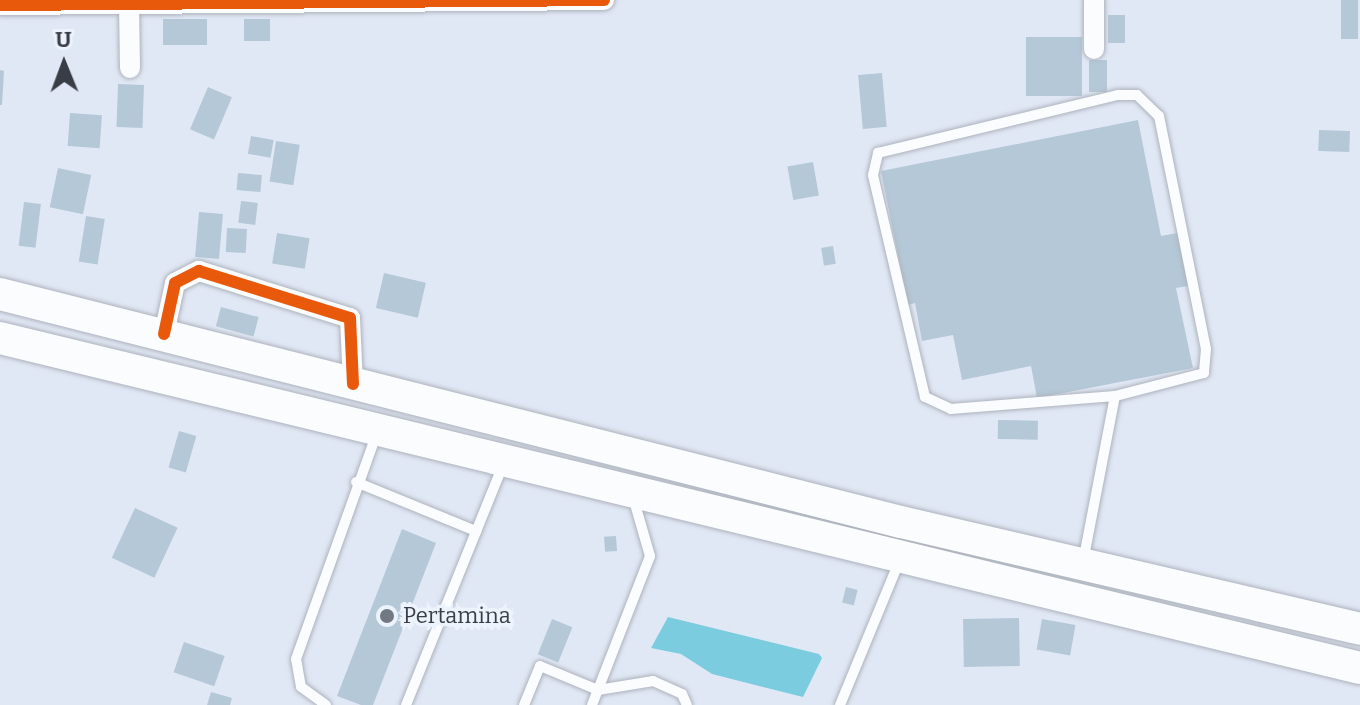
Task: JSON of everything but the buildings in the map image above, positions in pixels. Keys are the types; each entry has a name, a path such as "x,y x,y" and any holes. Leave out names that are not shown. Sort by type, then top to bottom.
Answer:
{"highway":[{"path":"0,294 1083,564 1360,629"},
{"path":"0,338 446,449 1360,668"},
{"path":"446,449 458,410"}],"street":[{"path":"0,5 604,0"},
{"path":"1094,0 1094,49"},
{"path":"129,4 130,68"},
{"path":"164,334 175,283 199,271 350,318 353,384"}],"lane":[{"path":"1118,95 1150,102 1207,361 1197,380 1115,396 951,409 925,397 873,175 878,153 1118,95"},
{"path":"1083,564 1115,396"},
{"path":"326,705 301,687 296,659 356,482 378,431"},
{"path":"406,705 504,463"},
{"path":"356,482 476,531"},
{"path":"592,705 650,556 631,492"},
{"path":"840,705 901,556"},
{"path":"524,705 540,666 598,690 653,681 682,694 687,705"}],"water":[{"path":"668,617 819,654 822,658 803,697 712,674 681,654 651,648"}],"cycle path":[{"path":"0,5 604,0"},
{"path":"164,334 175,283 199,271 350,318 353,384"}],"place":[{"name":"Pertamina","path":"387,616"}]}
